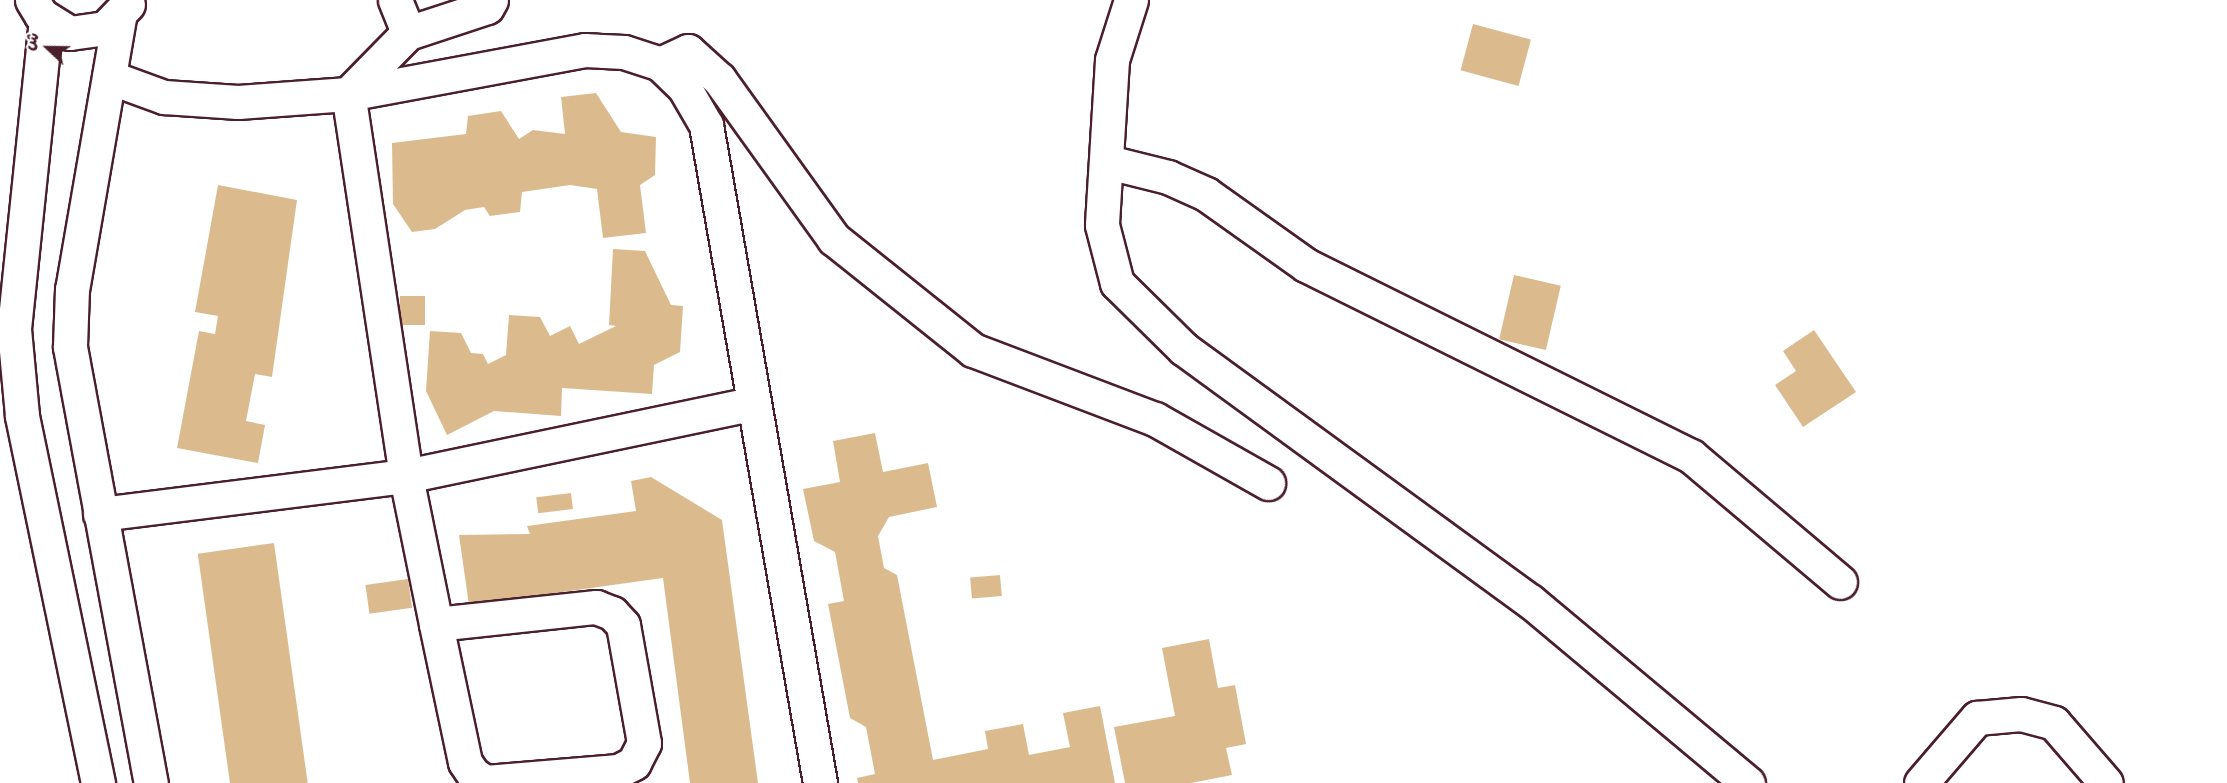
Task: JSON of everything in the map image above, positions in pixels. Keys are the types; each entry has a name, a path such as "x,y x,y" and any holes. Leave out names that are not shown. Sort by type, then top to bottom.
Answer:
{"street":[{"path":"394,0 408,33"},
{"path":"348,94 408,33 487,7 491,0"},
{"path":"1131,0 1112,60 1108,162 1102,225 1117,283 1184,349 1530,601 1748,783"},
{"path":"39,9 70,33 88,33 125,9"},
{"path":"39,9 14,329 22,416 98,783"},
{"path":"125,9 109,77 72,289 70,346 151,783"},
{"path":"109,77 164,97 238,102 348,94 585,50 624,52 660,64 684,87 706,124 751,404 820,783"},
{"path":"660,64 688,51 719,79 834,239 973,350 1155,419 1268,483"},
{"path":"348,94 406,476 436,624 465,762 473,774 485,782 618,771 634,763 644,743 623,625 612,613 596,608 436,624"},
{"path":"1108,162 1168,177 1206,194 1306,265 1691,456 1840,582"},
{"path":"100,514 406,476 751,404"},
{"path":"1922,783 1977,718 2021,714 2054,723 2106,783"}],"building":[{"path":"1473,24 1531,40 1519,86 1461,70"},
{"path":"596,93 621,132 656,137 655,175 640,185 646,233 603,238 597,189 570,185 522,192 520,212 490,216 484,207 465,210 435,229 412,232 393,204 392,143 466,134 468,116 501,111 519,139 533,130 565,134 561,97"},
{"path":"218,185 297,200 272,377 255,374 246,421 265,425 258,463 177,448 199,331 215,334 218,316 195,312"},
{"path":"613,249 645,251 671,305 683,306 680,352 654,365 652,394 562,388 561,416 494,411 447,435 426,391 430,331 461,333 471,353 483,354 488,364 506,355 509,315 540,317 550,336 570,326 579,344 616,326 609,325"},
{"path":"1514,275 1561,286 1546,350 1499,339"},
{"path":"400,296 425,296 425,325 400,325"},
{"path":"1814,330 1856,392 1803,427 1775,385 1796,371 1783,351"},
{"path":"875,433 883,472 928,463 937,507 889,517 878,536 884,568 897,575 933,760 988,749 985,731 1023,724 1029,755 1070,747 1063,713 1100,706 1115,783 858,783 857,778 875,774 866,727 850,718 828,604 844,601 835,552 814,541 803,489 840,482 833,441"},
{"path":"651,477 722,520 758,783 690,783 663,578 469,605 459,535 530,534 527,526 636,511 631,481"},
{"path":"571,493 573,509 538,513 536,497"},
{"path":"274,543 308,783 230,783 198,554"},
{"path":"1000,575 1002,596 972,599 970,578"},
{"path":"408,579 412,608 369,614 365,585"},
{"path":"1209,639 1218,688 1235,685 1246,744 1226,748 1232,775 1191,783 1125,783 1114,727 1175,716 1162,648"}]}
